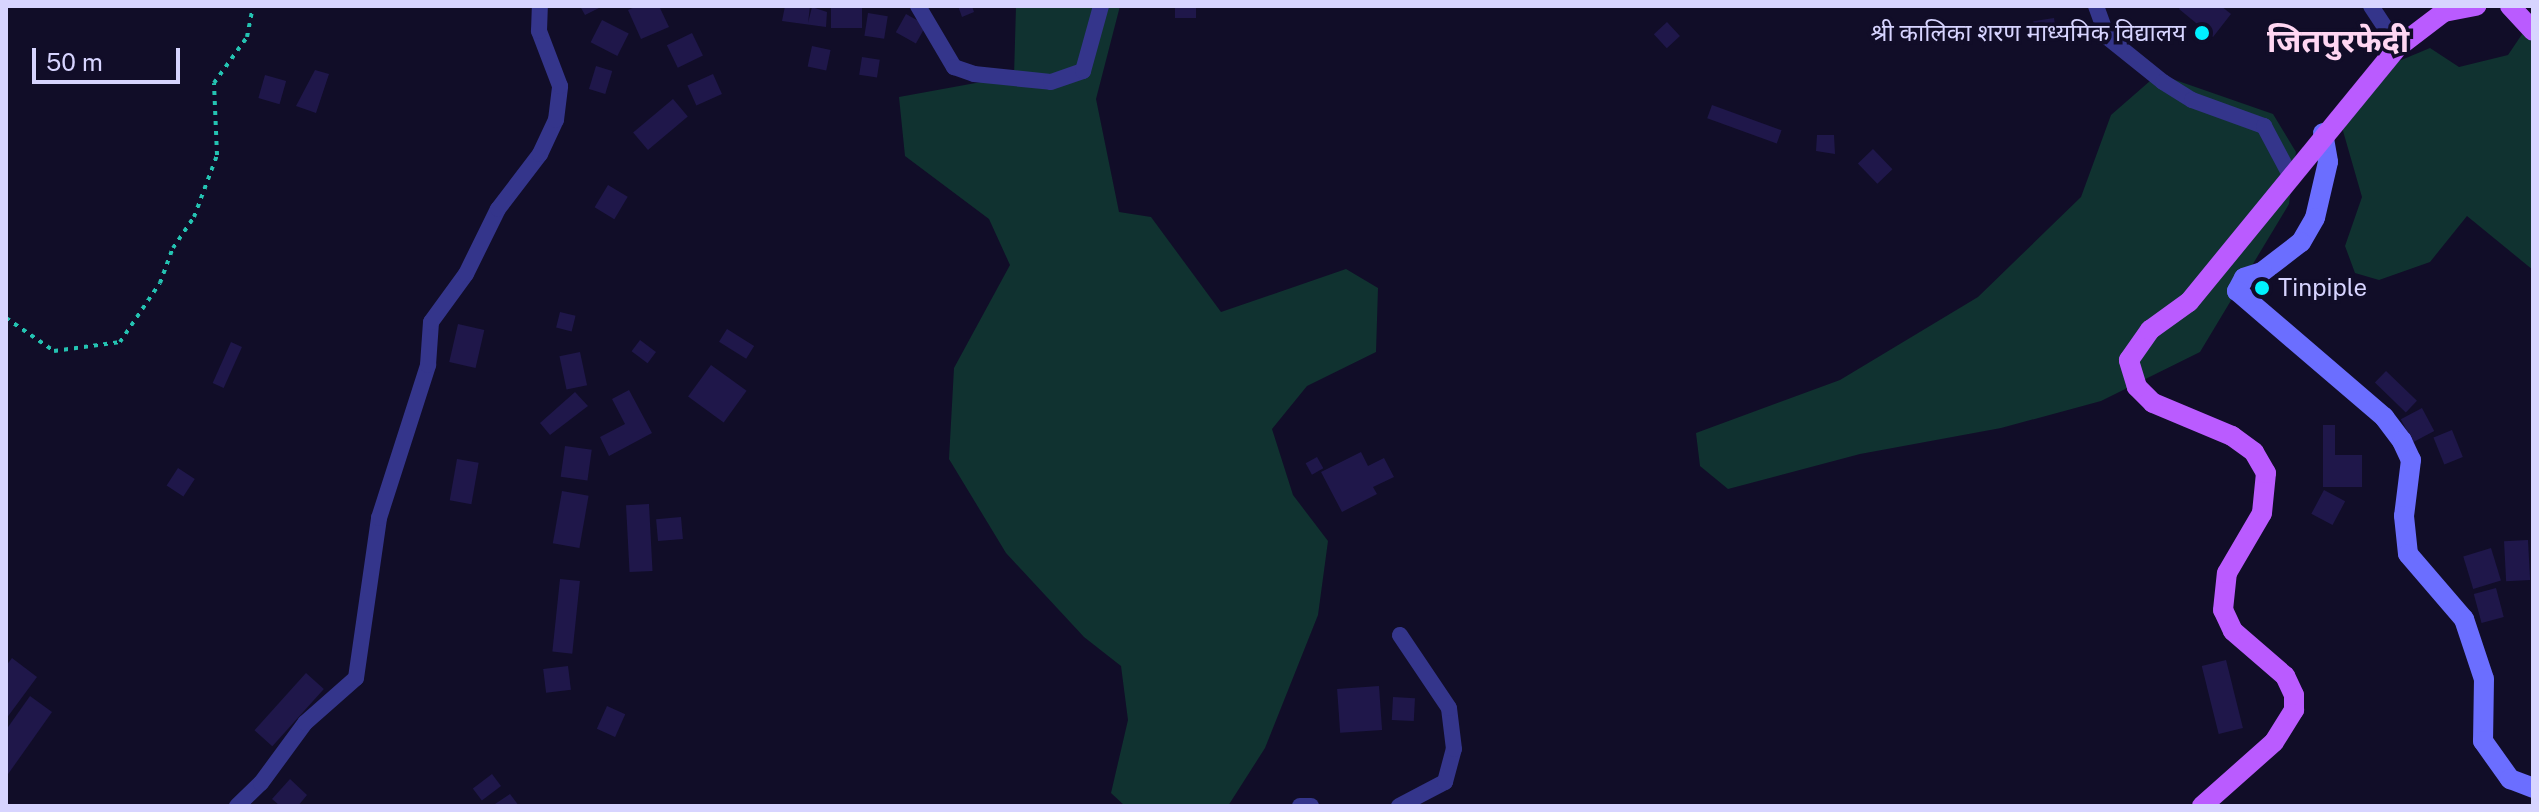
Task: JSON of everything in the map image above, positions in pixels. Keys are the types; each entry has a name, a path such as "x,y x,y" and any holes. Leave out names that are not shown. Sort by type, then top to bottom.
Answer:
{"main road":[{"path":"2202,806 2274,742 2294,710 2294,695 2285,676 2233,631 2223,610 2227,573 2262,513 2266,473 2254,452 2232,436 2153,403 2137,387 2129,360 2150,330 2189,302 2323,133 2398,47 2444,12 2476,6"},
{"path":"2510,6 2529,26"}],"street":[{"path":"237,806 261,783 305,723 356,678 377,529 428,365 431,322 466,274 498,209 540,154 556,120 560,86 539,31 540,6"},
{"path":"918,6 954,67 974,74 1051,82 1083,71 1101,6"},
{"path":"2096,6 2107,37 2163,82 2192,100 2264,126 2290,175"},
{"path":"2371,6 2398,47"},
{"path":"2323,133 2328,162 2315,218 2301,242 2279,261 2244,278 2237,291 2375,408 2402,441 2411,460 2404,516 2408,554 2464,619 2484,679 2483,741 2510,779 2533,788"},
{"path":"1399,806 1445,782 1454,749 1449,708 1400,635"},
{"path":"1300,806 1311,806"}],"path":[{"path":"6,318 54,351 120,342 194,217 217,155 214,83 247,37 253,6"}],"green space":[{"path":"1016,6 1120,6 1096,99 1119,212 1151,217 1221,312 1346,269 1378,288 1376,352 1307,386 1272,429 1293,495 1328,541 1318,615 1265,748 1228,806 1125,806 1111,793 1128,720 1121,666 1084,637 1006,553 949,459 954,368 1010,265 989,219 905,156 899,97 1014,76"},
{"path":"2533,18 2533,270 2467,216 2430,262 2379,280 2355,273 2345,246 2362,197 2341,124 2363,76 2430,48 2459,67 2508,55"},
{"path":"2158,74 2273,114 2296,152 2289,204 2200,352 2101,401 2001,428 1860,454 1728,489 1700,466 1696,433 1840,380 1978,297 2081,197 2111,115"}],"building":[{"path":"580,6 603,6 585,15"},
{"path":"637,6 659,6 669,27 641,39 628,10"},
{"path":"785,6 810,6 808,23 812,7 827,12 826,27 782,21"},
{"path":"831,6 862,6 862,28 831,28"},
{"path":"958,6 972,6 974,12 962,17"},
{"path":"1175,6 1196,6 1196,18 1175,18"},
{"path":"2181,6 2221,6 2231,14 2213,37 2179,9"},
{"path":"868,13 888,16 884,39 864,36"},
{"path":"906,14 926,25 916,44 896,32"},
{"path":"2054,18 2057,38 2036,41 2033,21"},
{"path":"602,20 629,34 617,56 591,42"},
{"path":"1667,22 1680,36 1667,48 1654,34"},
{"path":"692,33 703,55 678,68 667,45"},
{"path":"812,46 831,50 826,70 808,67"},
{"path":"862,57 880,60 877,78 859,75"},
{"path":"596,66 612,71 605,94 589,89"},
{"path":"315,70 329,74 316,113 296,106"},
{"path":"713,74 722,94 696,105 687,85"},
{"path":"265,75 286,81 280,104 258,98"},
{"path":"673,99 688,117 648,150 633,132"},
{"path":"1712,105 1782,130 1777,143 1707,118"},
{"path":"1817,135 1834,135 1835,154 1816,151"},
{"path":"1873,149 1892,169 1877,184 1858,164"},
{"path":"608,185 628,197 614,219 595,207"},
{"path":"560,312 576,316 572,331 556,328"},
{"path":"458,324 484,330 476,368 449,362"},
{"path":"727,329 754,346 746,359 719,342"},
{"path":"640,340 656,352 648,363 632,351"},
{"path":"231,342 242,347 224,388 213,383"},
{"path":"580,352 587,385 567,390 559,356"},
{"path":"711,365 747,391 724,422 688,397"},
{"path":"2386,371 2417,401 2406,412 2375,383"},
{"path":"629,390 652,433 609,456 600,437 625,424 612,399"},
{"path":"575,392 588,406 550,435 540,423"},
{"path":"2422,408 2434,431 2413,442 2401,419"},
{"path":"2323,425 2335,425 2335,455 2362,455 2362,487 2323,487"},
{"path":"2452,430 2463,457 2444,464 2433,437"},
{"path":"565,446 592,450 587,480 561,477"},
{"path":"1361,452 1368,466 1384,458 1394,477 1373,487 1377,494 1342,512 1321,472"},
{"path":"1317,457 1323,468 1312,475 1306,463"},
{"path":"457,459 479,463 471,504 450,500"},
{"path":"178,468 195,479 183,497 167,486"},
{"path":"2324,490 2345,501 2333,525 2311,514"},
{"path":"562,491 589,496 579,548 553,543"},
{"path":"649,504 653,571 630,572 626,505"},
{"path":"681,517 683,539 658,541 656,519"},
{"path":"2528,540 2530,580 2506,581 2504,541"},
{"path":"2491,548 2501,581 2473,589 2463,556"},
{"path":"560,579 580,581 572,654 552,652"},
{"path":"2496,588 2504,617 2482,623 2474,594"},
{"path":"12,658 37,677 6,719 6,666"},
{"path":"2226,660 2243,728 2219,734 2202,666"},
{"path":"568,666 571,690 546,693 543,669"},
{"path":"306,673 324,689 272,746 254,730"},
{"path":"1379,686 1382,730 1340,733 1337,689"},
{"path":"30,696 52,712 6,777 6,730"},
{"path":"1393,697 1415,698 1414,721 1392,720"},
{"path":"607,706 625,714 615,737 597,729"},
{"path":"492,774 501,786 482,800 473,788"},
{"path":"290,779 307,795 298,806 280,806 272,799"},
{"path":"510,794 519,806 492,806"}],"place":[{"name":"श्री कालिका शरण माध्यमिक विद्यालय","path":"2202,33"},
{"name":"Tinpiple","path":"2262,288"}],"district":[{"name":"जितपुरफेदी","path":"2338,41"}]}
